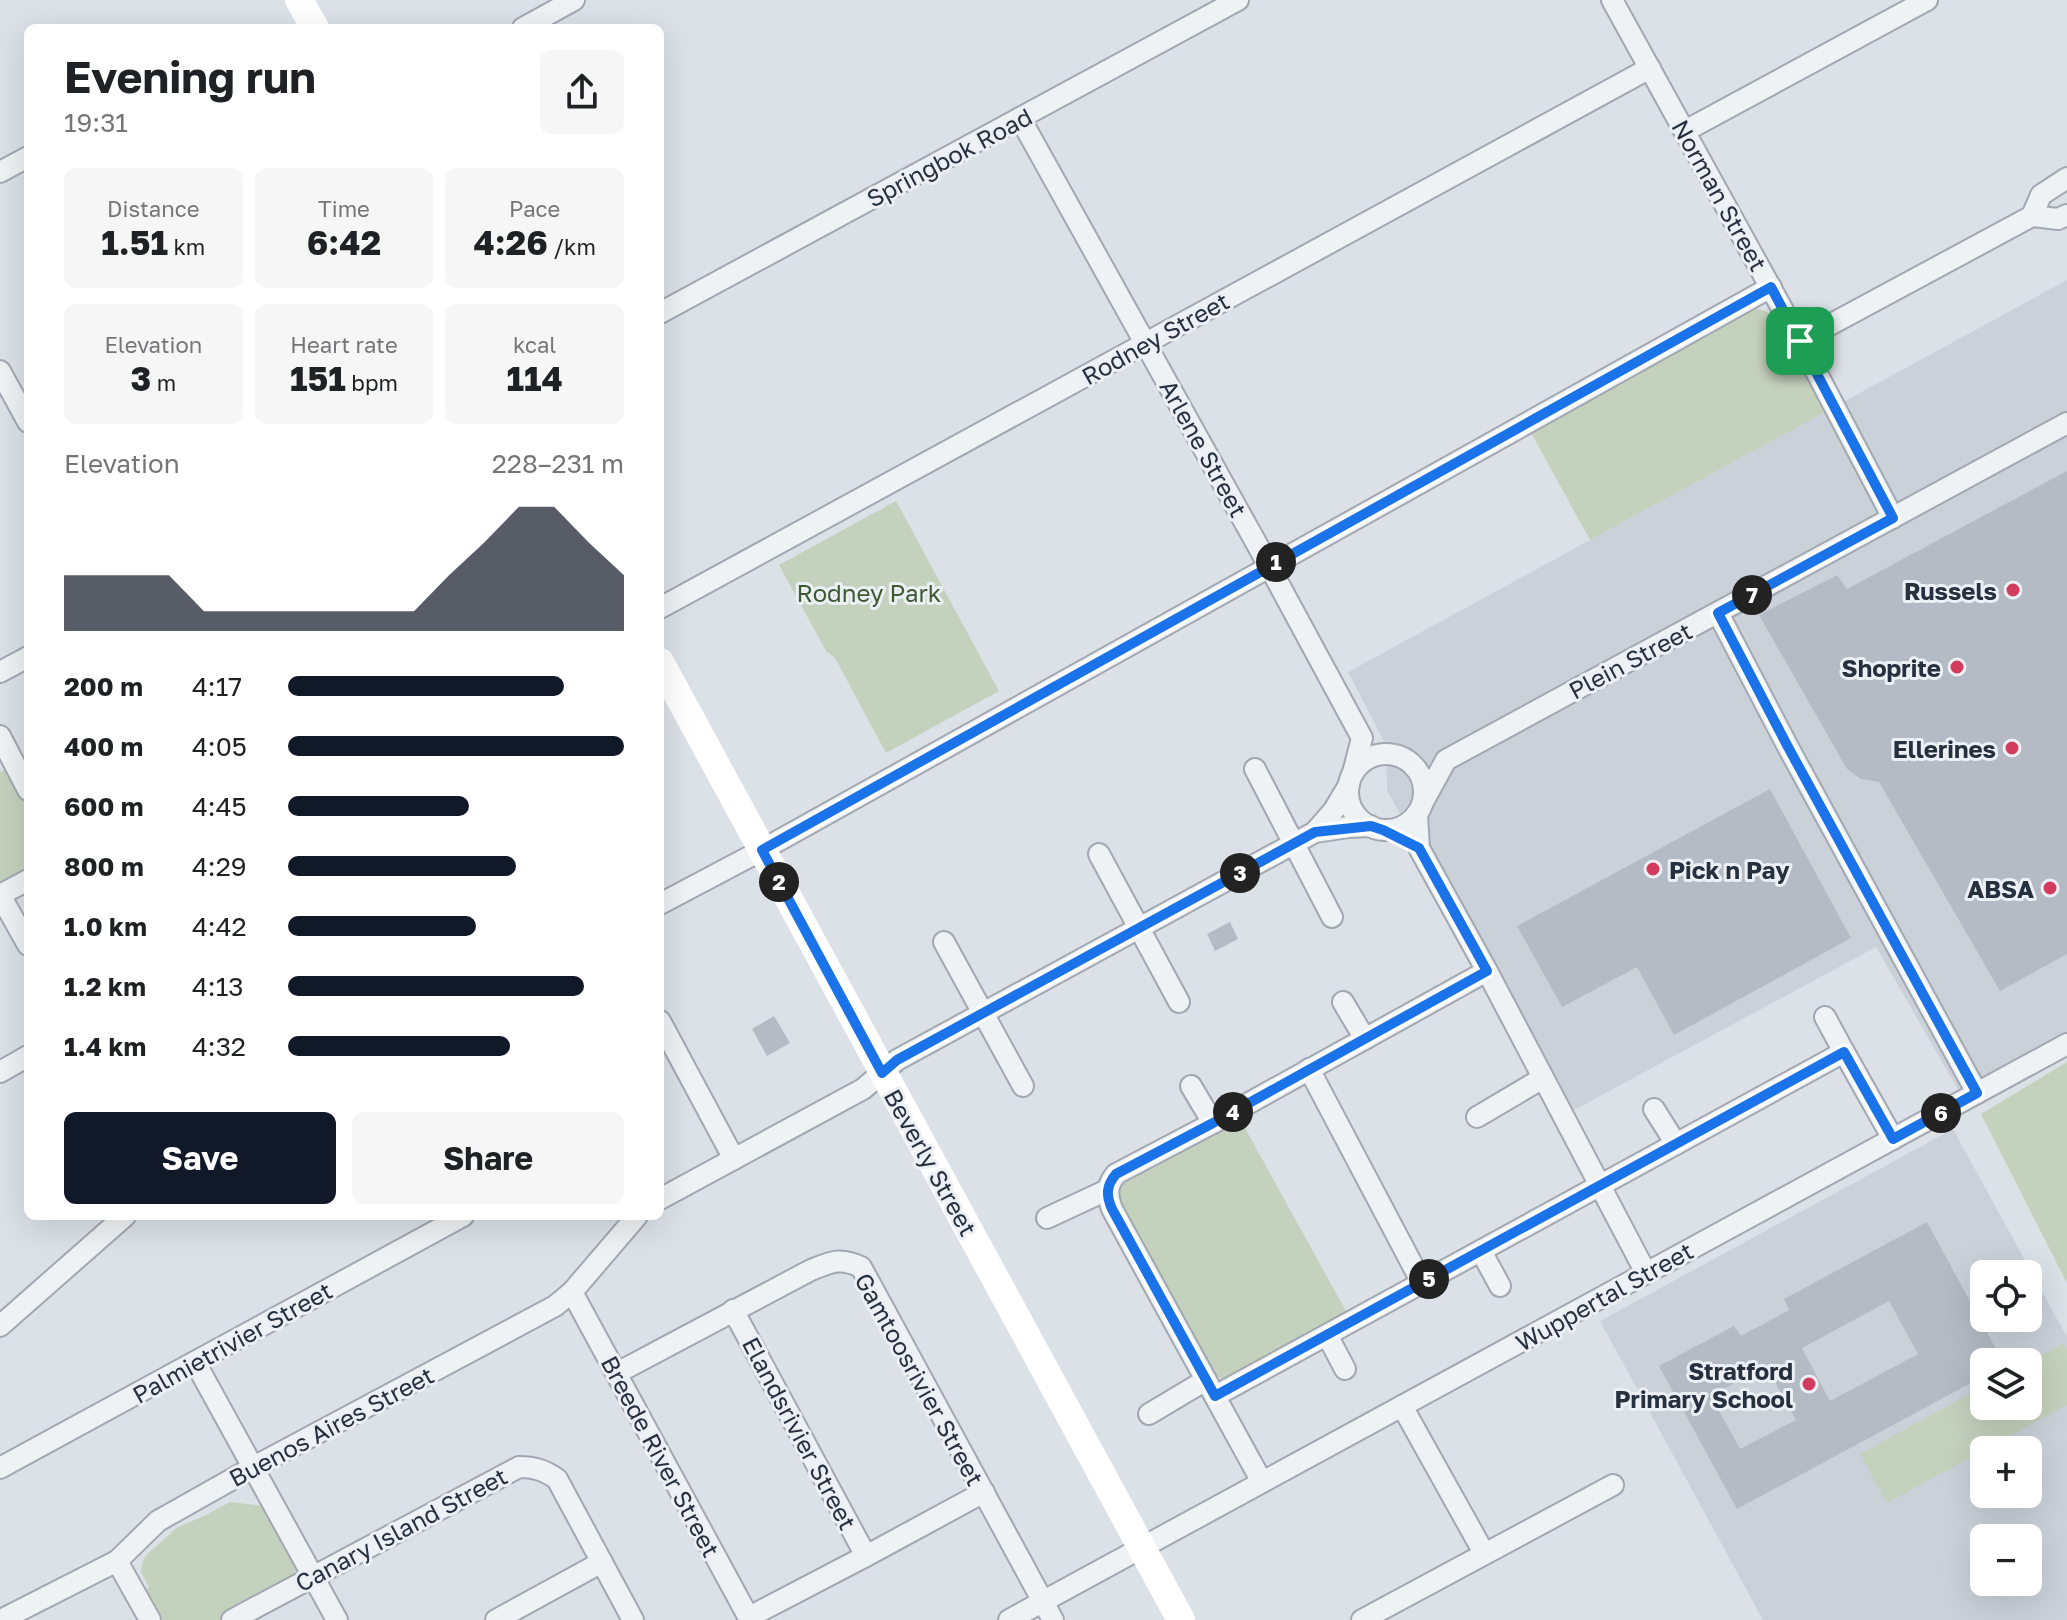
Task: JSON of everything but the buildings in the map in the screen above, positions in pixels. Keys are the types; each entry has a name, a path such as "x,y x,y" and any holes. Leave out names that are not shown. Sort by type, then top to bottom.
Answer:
{"street":[{"path":"299,0 313,24"},
{"path":"530,24 574,0"},
{"name":"Springbok Road","path":"664,311 1238,0"},
{"name":"Norman Street","path":"1612,0 1771,287 1893,518"},
{"path":"1685,131 1927,0"},
{"name":"Rodney Street","path":"664,606 1650,68"},
{"name":"Arlene Street","path":"1020,118 1362,738"},
{"path":"0,172 24,159"},
{"path":"2032,216 2041,195 2067,178"},
{"path":"1800,341 2032,216 2058,219 2067,215"},
{"path":"664,902 1771,287"},
{"path":"0,371 24,415"},
{"name":"Plein Street","path":"1404,759 1446,760 2067,423"},
{"path":"1718,613 1977,1093"},
{"path":"0,672 24,659"},
{"name":"Beverly Street","path":"664,669 1181,1620"},
{"path":"0,736 24,782"},
{"path":"1419,848 1360,820 1353,810 1349,798 1351,779 1362,738 1404,759 1422,779 1424,790 1420,808 1419,848 1646,1273"},
{"path":"664,1197 863,1089 897,1060 1315,832 1334,810 1362,763 1373,756 1387,754 1404,759"},
{"path":"1315,832 1396,829 1408,823 1420,808 1446,760"},
{"path":"1255,769 1332,917"},
{"path":"1099,854 1179,1002"},
{"path":"24,882 0,895 24,938"},
{"path":"944,942 1023,1086"},
{"path":"1262,1482 1112,1209 1107,1190 1110,1182 1116,1174 1487,971"},
{"path":"1343,1002 1365,1039"},
{"path":"1825,1017 1893,1139"},
{"path":"664,1028 734,1159"},
{"name":"Wuppertal Street","path":"1009,1620 2067,1044"},
{"path":"1149,1414 1327,1335 1844,1052"},
{"path":"0,1072 24,1058"},
{"path":"1309,1069 1422,1283"},
{"path":"1477,1117 1543,1078"},
{"path":"1191,1086 1213,1123"},
{"path":"1654,1109 1676,1144"},
{"path":"1047,1218 1107,1190"},
{"path":"0,1326 120,1220"},
{"name":"Palmietrivier Street","path":"0,1468 456,1220"},
{"name":"Buenos Aires Street","path":"5,1615 117,1561 158,1521 555,1306 572,1292 634,1220"},
{"path":"1481,1251 1500,1286"},
{"name":"Gamtoosrivier Street","path":"617,1373 830,1262 840,1260 861,1267 1053,1620"},
{"name":"Breede River Street","path":"572,1292 750,1619"},
{"name":"Elandsrivier Street","path":"733,1310 866,1556"},
{"path":"1327,1335 1345,1369"},
{"path":"195,1362 337,1620"},
{"path":"1402,1406 1484,1553"},
{"name":"Canary Island Street","path":"232,1620 519,1467 544,1470 557,1479 633,1620"},
{"path":"1362,1620 1613,1485"},
{"path":"750,1619 984,1492"},
{"path":"117,1561 150,1620"},
{"path":"496,1620 602,1562"}],"shaded area":[{"path":"2067,280 2067,1044 1964,1100 1876,947 1563,1116 1387,790 1386,745 1348,672"},
{"name":"Stratford Primary School","path":"1953,1129 2025,1260 1970,1260 1970,1332 2042,1332 2042,1291 2067,1337 2067,1620 1763,1620 1600,1321"}],"green space":[{"path":"1754,307 1772,314 1827,411 1590,540 1529,429"},
{"name":"Rodney Park","path":"896,501 999,691 886,753 835,658 826,651 779,565"},
{"path":"7,768 24,800 24,873 0,886 0,772"},
{"path":"2067,1062 2067,1283 1981,1114"},
{"path":"1240,1119 1347,1313 1224,1378 1213,1373 1118,1195 1119,1188 1125,1182"},
{"path":"2064,1343 2067,1349 2067,1405 2042,1419 2042,1355"},
{"path":"1970,1394 1970,1420 2039,1420 2010,1436 1970,1436 1970,1458 1887,1503 1860,1454"},
{"path":"230,1502 265,1506 297,1567 294,1577 221,1620 162,1620 146,1590 149,1587 141,1572 146,1555 178,1527"}],"place":[{"name":"Russels","path":"2013,590"},
{"name":"Shoprite","path":"1957,667"},
{"name":"Ellerines","path":"2012,748"},
{"name":"Pick n Pay","path":"1653,869"},
{"name":"ABSA","path":"2050,888"},
{"name":"Stratford Primary School","path":"1809,1384"}],"route":[{"path":"1771,287 1800,341 1893,518 1718,613 1977,1093 1893,1139 1844,1052 1215,1396 1112,1209 1107,1190 1116,1174 1487,971 1419,848 1371,826 1315,832 897,1060 882,1073 762,850 1771,287"}]}
